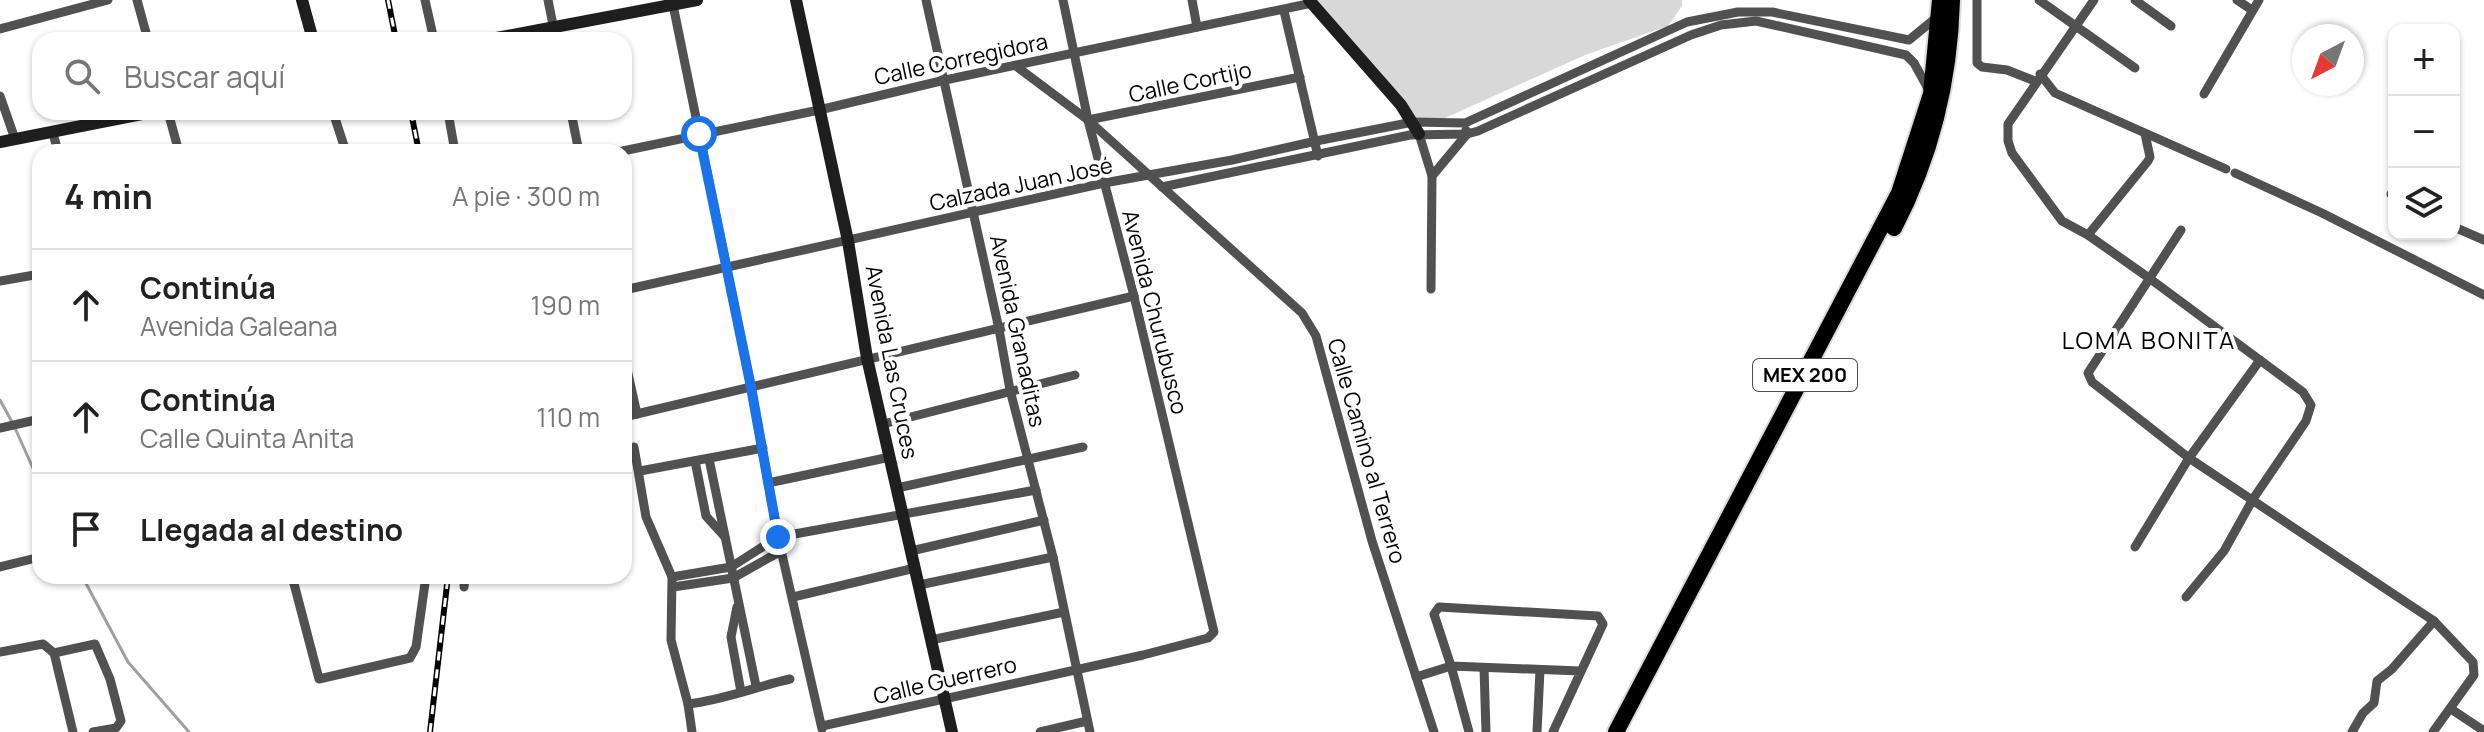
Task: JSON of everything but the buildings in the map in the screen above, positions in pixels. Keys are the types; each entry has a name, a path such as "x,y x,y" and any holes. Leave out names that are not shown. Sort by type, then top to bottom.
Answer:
{"highway":[{"name":"MEX 200","path":"1629,732 1905,207 1928,148 1941,96 1948,62 1952,0"},
{"name":"MEX 200","path":"1616,732 1879,235 1904,180 1931,94 1940,8"}],"street":[{"path":"0,29 108,0"},
{"path":"137,0 146,32"},
{"path":"302,0 311,32"},
{"path":"425,0 432,32"},
{"path":"548,0 554,32"},
{"path":"524,32 672,2 697,0"},
{"name":"Avenida Las Cruces","path":"796,0 848,241 867,358 952,732"},
{"name":"Avenida Granaditas","path":"926,0 1010,390 1053,557 1090,732"},
{"name":"Avenida Churubusco","path":"1063,0 1088,120 1134,296 1214,632"},
{"path":"1192,0 1197,27"},
{"path":"1977,0 1977,63 1982,67 2038,78 2055,93 2322,213 2484,295"},
{"path":"2039,0 2135,68"},
{"path":"2094,0 2008,124 2012,153 2062,221 2088,235 2260,360 2303,392 2311,405 2306,421 2253,499 2224,551 2186,597"},
{"path":"2135,0 2171,26"},
{"path":"2237,0 2252,10"},
{"path":"2204,94 2259,0"},
{"path":"672,2 751,387 778,537 822,729"},
{"path":"1310,2 1422,128 1432,176 1431,289"},
{"name":"Calle Corregidora","path":"632,149 945,80 1284,11 1310,2"},
{"path":"1906,55 1909,40 1940,8"},
{"path":"1284,11 1318,156"},
{"path":"1162,187 1318,156 1422,128 1465,123 1687,22 1738,12 1772,12 1909,40"},
{"path":"1422,128 1467,134 1478,131 1691,35 1721,25 1756,21 1906,55 1914,63 1931,94"},
{"name":"Calle Camino al Terrero","path":"1016,66 1088,120 1302,313 1316,336 1372,541 1434,732"},
{"name":"Calle Cortijo","path":"1088,120 1300,77"},
{"path":"0,96 15,139"},
{"path":"1,142 114,120"},
{"path":"170,120 177,144"},
{"path":"336,120 343,144"},
{"path":"449,120 454,144"},
{"path":"573,120 577,144"},
{"path":"1465,123 1467,134"},
{"name":"Calzada Juan José","path":"632,288 1104,183 1316,141 1422,128"},
{"path":"53,133 56,144"},
{"path":"1432,176 1467,134"},
{"path":"2088,235 2148,161 2150,157 2145,134"},
{"path":"2181,230 2088,373 2092,382 2189,458 2434,621 2473,662 2474,675 2433,732"},
{"path":"2460,230 2484,240"},
{"path":"0,281 32,275"},
{"path":"632,415 1134,296"},
{"path":"2135,547 2189,458 2260,360"},
{"path":"883,424 1075,375"},
{"path":"632,392 637,414"},
{"path":"0,428 32,421"},
{"path":"634,447 646,517 673,582 671,640 692,732"},
{"path":"897,488 1083,447"},
{"path":"640,471 763,448"},
{"path":"768,483 890,457"},
{"path":"709,459 756,686"},
{"path":"695,461 706,516 725,538"},
{"path":"673,582 731,567 778,537 1036,490"},
{"path":"911,551 1044,520"},
{"path":"673,582 733,578 781,551"},
{"path":"919,585 1053,557"},
{"path":"0,567 32,559"},
{"path":"793,597 915,568"},
{"path":"294,584 319,679 402,661 413,654 425,584"},
{"path":"738,603 731,637 741,692"},
{"path":"1469,732 1434,614 1439,607 1598,616 1603,624 1553,732"},
{"path":"931,640 1064,612"},
{"path":"2352,732 2363,713 2375,701 2374,685 2434,621"},
{"name":"Calle Guerrero","path":"822,729 1208,638 1214,632"},
{"path":"0,652 43,644 54,653 73,732"},
{"path":"54,653 95,644 97,647 110,679 121,721 116,728 93,732"},
{"path":"1416,677 1451,666 1580,671"},
{"path":"1484,668 1486,732"},
{"path":"1537,732 1540,670"},
{"path":"688,704 714,701 756,686 790,679"},
{"path":"2451,709 2484,731"},
{"path":"1040,732 1087,721"}],"shaded area":[{"path":"1306,0 1682,0 1682,6 1668,26 1585,55 1436,122 1402,116"}],"waterway":[{"path":"0,400 12,422"},
{"path":"15,428 32,466"},
{"path":"86,584 128,662 189,732"}],"railway":[{"path":"388,0 394,32"},
{"path":"413,120 417,144"},
{"path":"430,732 447,584"}],"district":[{"name":"LOMA BONITA","path":"2149,341"}],"route":[{"path":"699,134 778,537"}]}
